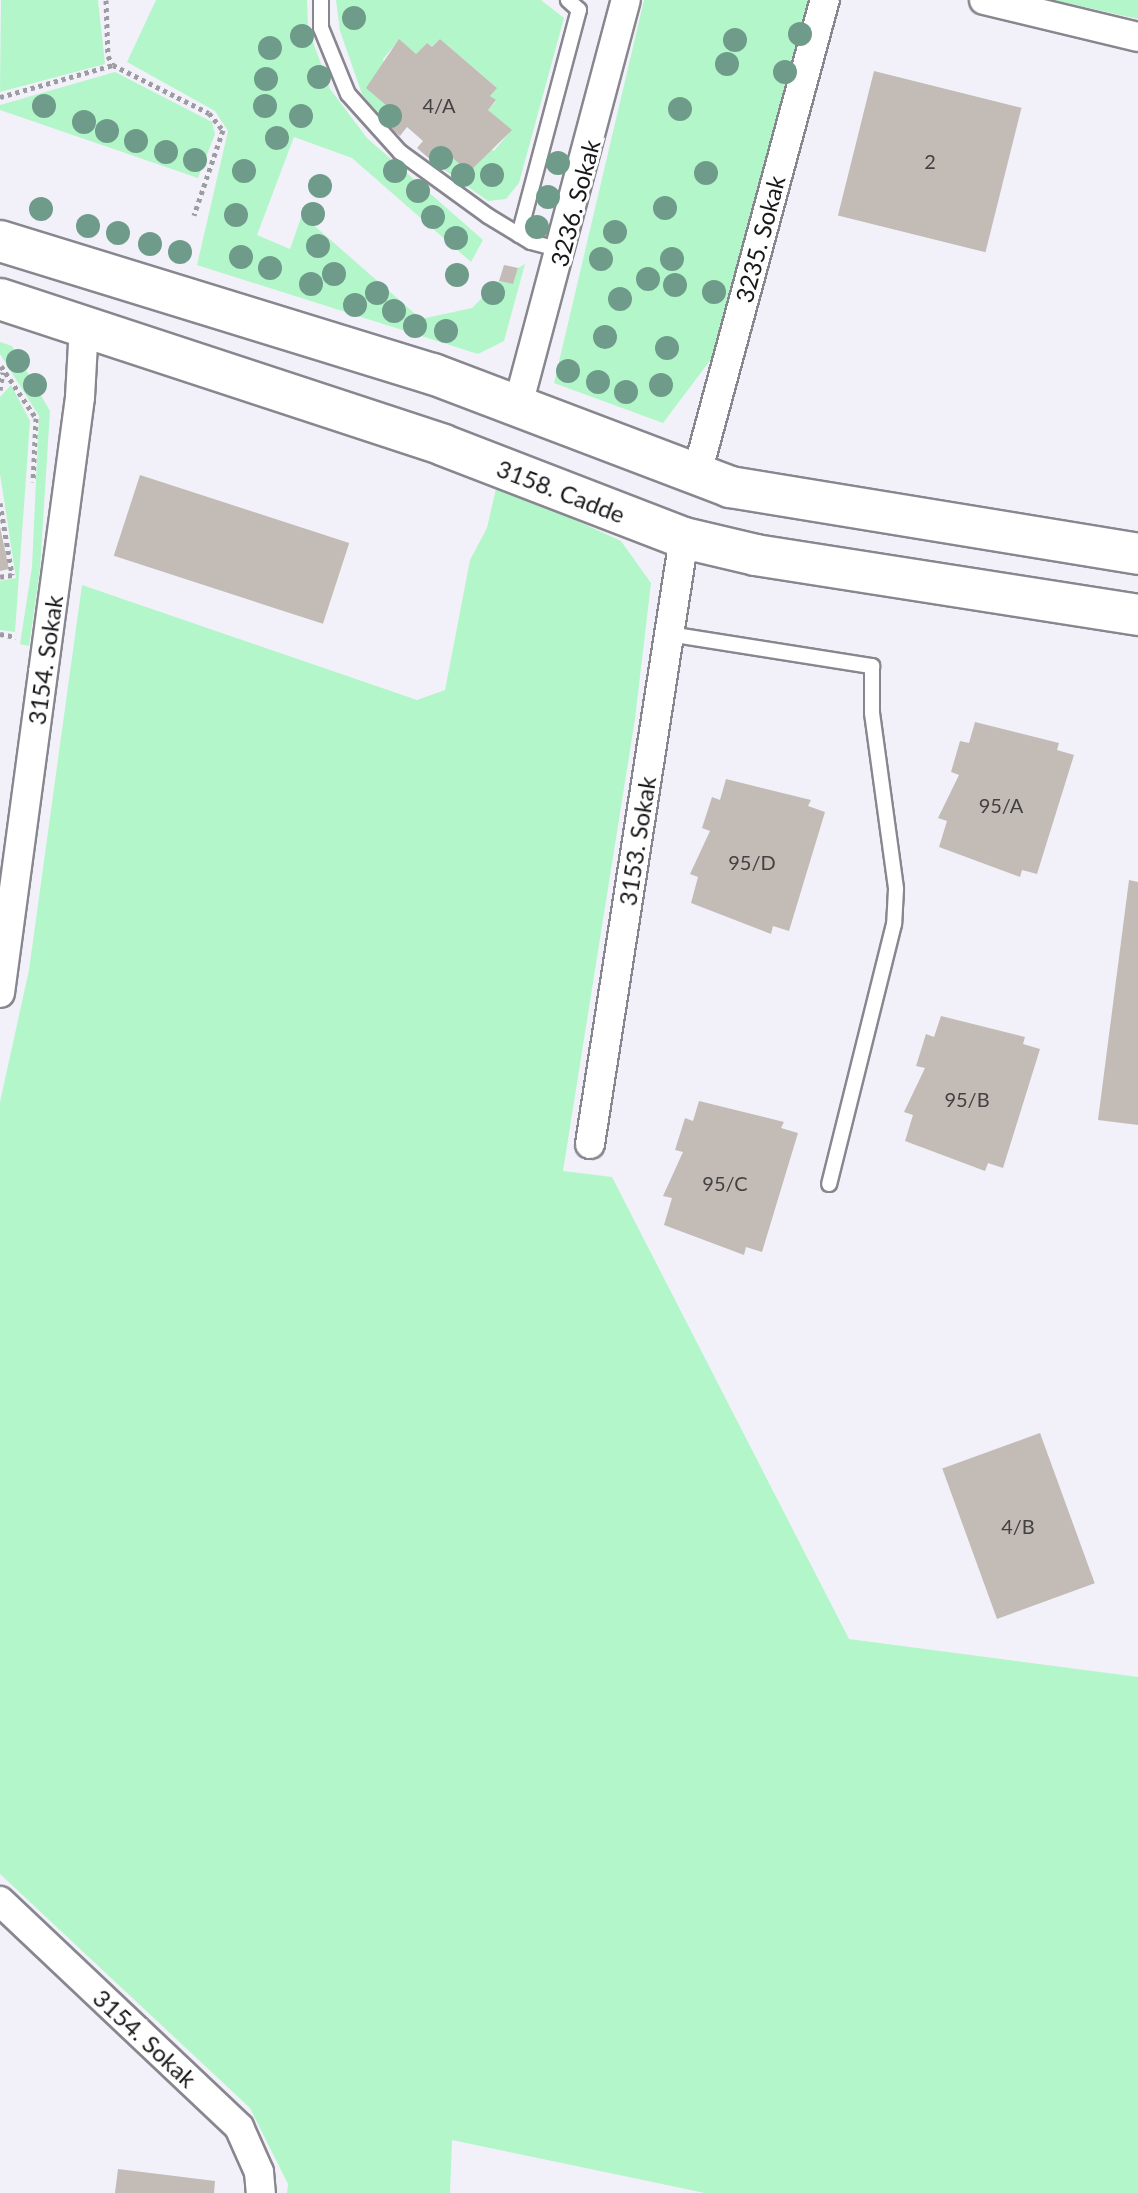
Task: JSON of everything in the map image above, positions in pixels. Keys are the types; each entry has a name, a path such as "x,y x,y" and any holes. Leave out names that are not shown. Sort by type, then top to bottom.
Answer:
{"street":[{"name":"3236. Sokak","path":"518,405 563,251 626,0"},
{"name":"3235. Sokak","path":"696,477 825,0"},
{"path":"984,0 1138,37"},
{"path":"0,241 518,405 696,477 769,495 1138,554"},
{"name":"3158. Cadde","path":"0,299 443,445 684,538 756,555 1138,615"},
{"name":"3154. Sokak","path":"0,993 80,397 84,326"},
{"path":"684,538 696,477"},
{"name":"3153. Sokak","path":"590,1144 684,538"},
{"name":"3154. Sokak","path":"0,1901 239,2127 259,2172 261,2193"}],"lane":[{"path":"321,0 321,28 348,94 400,152 519,235 563,251"},
{"path":"519,235 579,10 568,0"},
{"path":"669,634 872,666 872,713 896,889 894,924 829,1184"}],"path":[{"path":"106,0 108,56 113,65 219,122 223,130 194,215"},
{"path":"0,97 113,65"},
{"path":"0,390 1,365"},
{"path":"1,365 36,418 32,494"},
{"path":"0,503 12,575 0,577"},
{"path":"0,634 19,637 21,624"}],"green space":[{"path":"1,0 98,0 105,64 0,92"},
{"path":"156,0 307,0 308,28 330,89 367,138 483,240 471,262 352,158 294,137 257,235 290,249 302,215 421,319 472,308 499,281 513,284 518,268 525,264 504,341 478,354 197,265 228,131 215,111 127,62"},
{"path":"336,0 541,0 564,18 519,183 506,199 488,201 432,161 442,149 469,172 489,148 494,151 511,130 488,110 496,101 490,96 496,87 440,39 432,47 427,43 416,54 399,40 383,59 394,112 385,123 362,94 340,31"},
{"path":"644,0 814,0 721,346 663,423 554,383"},
{"path":"1053,0 1138,0 1138,19"},
{"path":"115,72 212,122 215,134 198,178 0,110 0,105"},
{"path":"0,342 12,346 50,411 40,569 29,646 20,644 32,567 39,416 0,354"},
{"path":"11,385 30,421 15,632 0,630 0,581 16,578 0,474 0,397"},
{"path":"497,484 621,541 651,583 635,719 563,1171 612,1177 849,1639 1138,1677 1138,2193 705,2193 452,2140 450,2193 287,2193 288,2184 250,2108 0,1874 0,1102 29,970 82,585 417,700 445,690 470,560 487,528"}],"building":[{"path":"399,39 416,54 427,43 432,47 440,39 497,88 490,96 496,100 488,110 512,130 469,172 442,149 432,161 417,148 423,141 407,127 400,136 385,123 394,112 366,88"},
{"path":"874,71 1021,108 985,252 838,216"},
{"path":"504,265 518,268 513,284 499,281"},
{"path":"140,475 349,543 323,624 114,556"},
{"path":"0,527 9,569 0,571"},
{"path":"975,722 1059,743 1057,750 1074,755 1037,874 1022,870 1020,877 939,847 947,821 938,818 959,775 951,772 960,741 969,743"},
{"path":"726,779 811,800 808,806 825,812 789,931 773,926 771,934 691,903 698,877 690,874 710,831 702,828 712,797 720,800"},
{"path":"1129,880 1138,882 1138,1125 1098,1120"},
{"path":"941,1016 1025,1037 1023,1044 1040,1049 1003,1168 988,1163 985,1171 905,1141 913,1115 904,1112 925,1068 916,1066 926,1034 934,1037"},
{"path":"699,1101 784,1122 781,1128 798,1133 762,1252 746,1247 744,1255 664,1225 672,1198 663,1196 683,1152 675,1150 685,1118 693,1121"},
{"path":"1040,1433 1095,1583 997,1619 942,1469"},
{"path":"118,2169 215,2181 214,2193 115,2193"}]}
